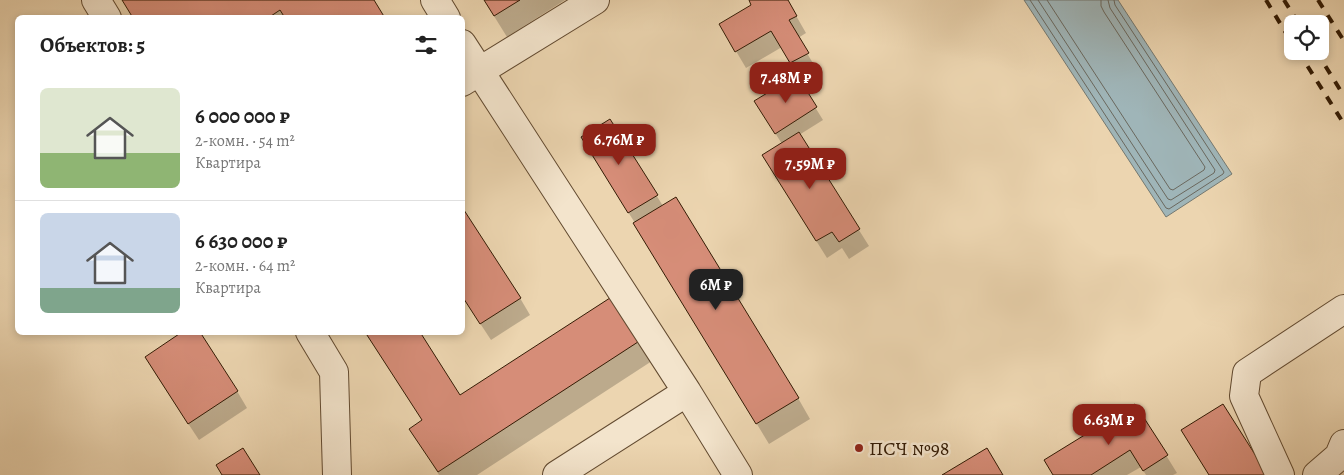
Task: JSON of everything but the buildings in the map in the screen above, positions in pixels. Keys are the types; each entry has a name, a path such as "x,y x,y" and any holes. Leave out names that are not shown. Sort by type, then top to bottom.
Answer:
{"street":[{"path":"96,0 105,15"},
{"path":"435,0 444,15"},
{"path":"471,77 595,0"},
{"path":"465,55 471,77 687,392 738,475"},
{"path":"1280,475 1244,396 1247,373 1344,309"},
{"path":"312,335 334,372 336,475"},
{"path":"557,475 687,392"},
{"path":"1317,475 1339,456 1344,444"}],"water":[{"path":"1024,0 1118,0 1232,174 1166,217"}],"railway":[{"path":"1266,0 1284,30"},
{"path":"1284,0 1293,15"},
{"path":"1318,0 1344,41"},
{"path":"1304,60 1344,124"},
{"path":"1322,60 1344,96"}],"place":[{"name":"ПСЧ №98","path":"859,448"}]}
